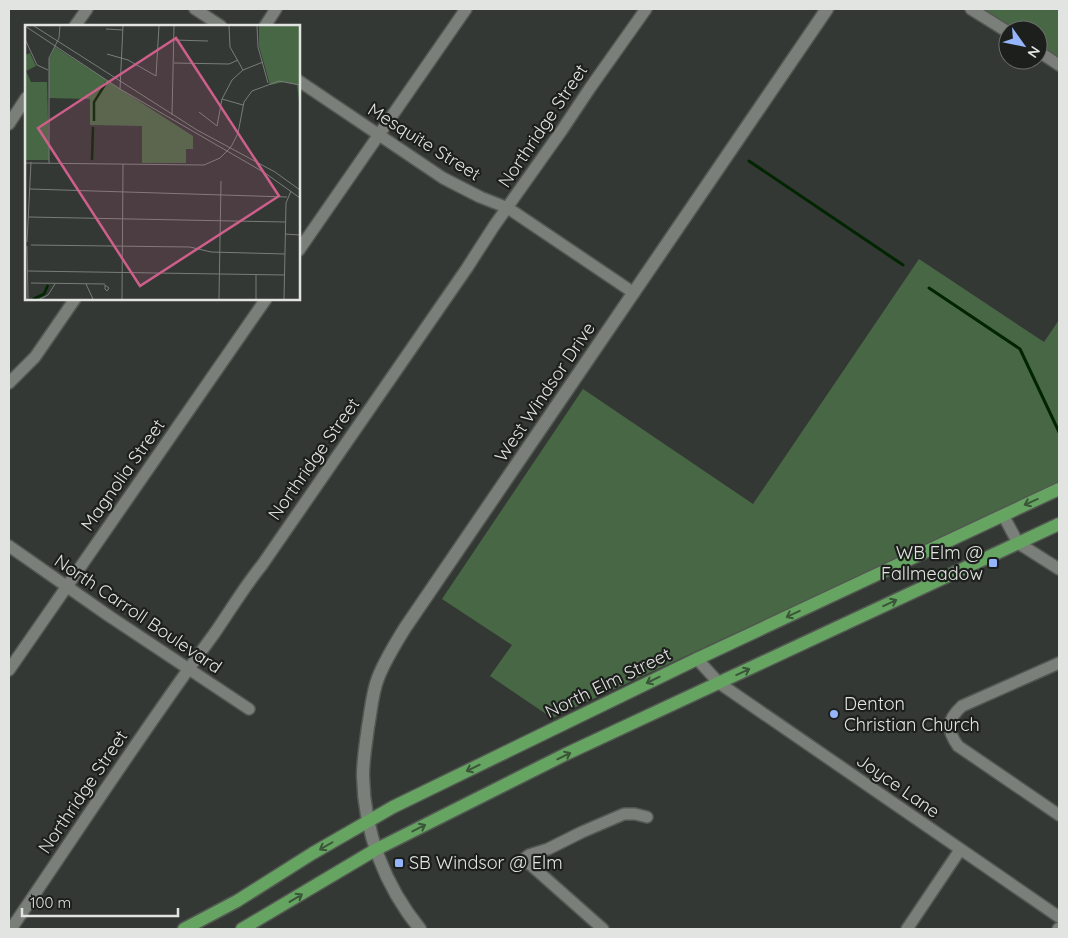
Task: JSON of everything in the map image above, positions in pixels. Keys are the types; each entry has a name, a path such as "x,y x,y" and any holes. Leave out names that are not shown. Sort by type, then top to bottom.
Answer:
{"main road":[{"name":"North Elm Street","path":"184,929 237,901 368,821 697,659 1059,489"},
{"path":"242,929 375,850 566,754 1059,524"}],"street":[{"path":"76,25 87,9"},
{"path":"195,9 219,25"},
{"path":"266,25 276,9"},
{"path":"300,249 466,9"},
{"name":"Northridge Street","path":"11,929 84,819 646,9"},
{"name":"West Windsor Drive","path":"420,929 395,891 375,850 365,808 363,774 365,746 377,680 388,656 405,628 827,9"},
{"path":"972,9 998,26"},
{"path":"1048,58 1059,65"},
{"name":"Mesquite Street","path":"300,82 443,178 480,197 508,208 634,293"},
{"path":"9,124 25,100"},
{"path":"9,383 35,357 74,300"},
{"name":"Magnolia Street","path":"9,670 265,300"},
{"path":"1002,515 1018,543 1059,570"},
{"name":"North Carroll Boulevard","path":"9,546 108,616 249,709"},
{"name":"Joyce Lane","path":"697,659 719,683 1059,917"},
{"path":"1059,663 962,706 955,713 949,725 951,736 958,746 1059,815"},
{"path":"603,929 524,859 528,855 548,849 624,814 647,817"},
{"path":"906,929 960,850"}],"green space":[{"path":"973,9 1059,9 1059,61 1048,54 1048,20 998,20 998,24"},
{"path":"919,259 1044,342 1059,320 1059,483 552,718 490,676 512,645 442,599 583,389 753,504"}],"waterway":[{"path":"749,161 903,265"},
{"path":"929,288 1020,349 1059,432"}],"place":[{"name":"WB Elm @ Fallmeadow","path":"993,563"},
{"name":"Denton Christian Church","path":"834,714"},
{"name":"SB Windsor @ Elm","path":"399,863"}]}
